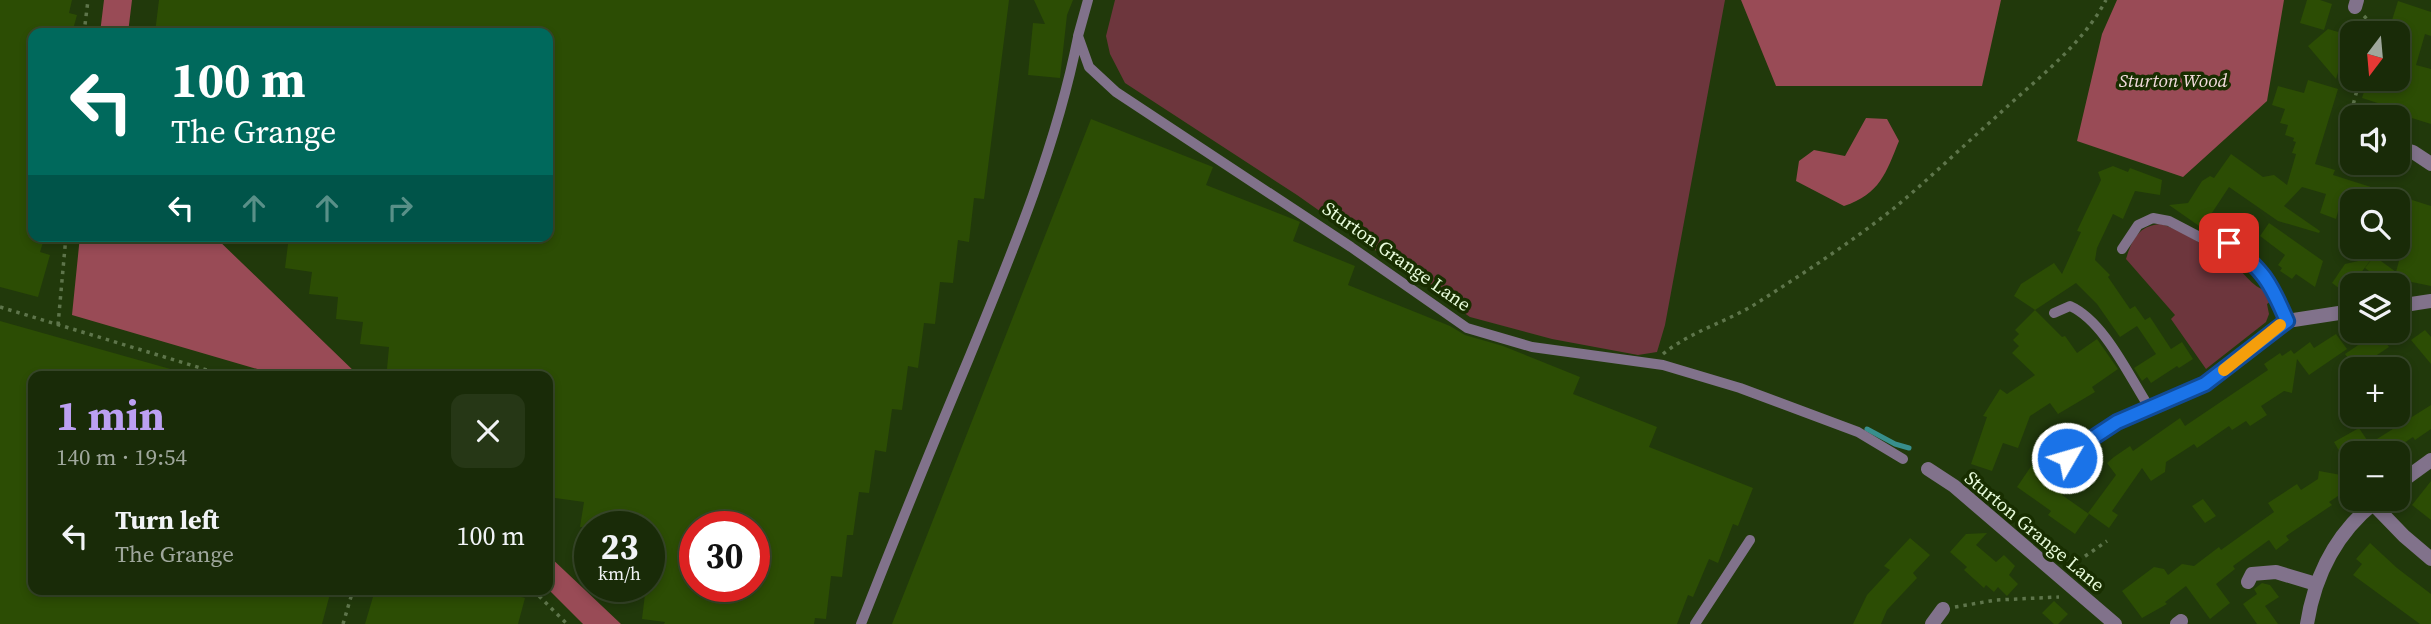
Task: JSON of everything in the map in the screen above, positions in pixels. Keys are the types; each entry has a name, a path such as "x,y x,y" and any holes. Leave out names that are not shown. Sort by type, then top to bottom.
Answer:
{"street":[{"path":"2410,151 2431,164"},
{"path":"2238,224 2229,243 2252,262 2270,283 2287,321"},
{"path":"2410,305 2431,302"},
{"path":"2067,458 2117,422 2205,384 2287,321 2340,313"},
{"path":"2046,444 2081,468"},
{"path":"2410,475 2431,460"},
{"name":"Sturton Grange Lane","path":"1928,469 1954,486 2115,624"},
{"path":"2307,624 2316,584 2336,544 2365,511"},
{"path":"2384,511 2404,536 2431,559"},
{"path":"2248,582 2252,575 2276,572 2316,584"},
{"path":"1931,624 1943,609"}],"lane":[{"path":"861,624 1027,217 1070,79 1088,0"},
{"name":"Sturton Grange Lane","path":"1078,36 1089,67 1116,92 1351,247 1466,328 1532,347 1651,364 1754,393 1858,432 1903,459"},
{"path":"2122,249 2138,225 2153,218 2169,221 2213,244 2229,243"},
{"path":"2054,313 2070,306 2102,332 2148,407"},
{"path":"1695,624 1750,540"}],"path":[{"path":"85,28 88,0"},
{"path":"1651,364 1677,342 1745,310 1791,281 1845,246 1893,209 1951,160 2068,51 2097,17 2106,0"},
{"path":"2356,4 2370,21"},
{"path":"58,325 65,242"},
{"path":"0,307 210,371"},
{"path":"2057,576 2107,541"},
{"path":"343,624 352,595"},
{"path":"538,595 567,624"},
{"path":"1943,609 1996,600 2081,596"}],"shaded area":[{"path":"1115,0 1725,0 1665,325 1657,352 1638,355 1552,339 1470,317 1297,195 1125,83 1110,54 1106,36"},
{"path":"2160,224 2194,239 2212,251 2222,263 2236,268 2265,290 2270,302 2267,304 2269,314 2266,322 2206,369 2171,319 2175,315 2126,259 2137,235 2152,225"}],"green space":[{"path":"104,0 132,0 129,28 101,28"},
{"path":"1741,0 2001,0 1982,86 1776,86"},
{"name":"Sturton Wood","path":"2117,0 2284,0 2267,101 2183,177 2077,141 2102,34"},
{"path":"1866,118 1887,119 1899,141 1874,189 1844,206 1796,181 1799,161 1814,150 1845,156"},
{"path":"79,242 220,242 354,371 264,371 72,315"},
{"path":"553,560 574,580 574,602 598,602 621,624 583,624 553,594"}],"building":[{"path":"0,0 72,0 69,13 77,15 73,28 28,28 28,242 43,242 40,252 50,255 38,297 0,287"},
{"path":"159,0 1009,0 984,199 974,198 969,242 958,240 953,283 940,282 935,324 924,323 918,368 908,366 902,410 892,409 886,452 875,450 869,493 859,492 853,535 847,535 842,577 831,576 826,619 815,618 814,624 664,624 665,622 642,619 644,602 665,602 665,511 583,511 584,502 553,498 553,371 387,369 389,347 360,344 363,322 336,319 338,297 309,294 312,272 285,268 288,242 553,242 553,28 156,28"},
{"path":"1034,0 1073,0 1067,15 1060,78 1028,75 1033,23 1045,24"},
{"path":"2307,0 2332,4 2324,30 2300,23"},
{"path":"2398,1 2431,12 2431,36 2425,34 2416,65 2431,69 2431,124 2410,117 2410,105 2384,105 2362,98 2364,91 2410,91 2410,21 2392,21"},
{"path":"2328,29 2340,32 2340,66 2336,79 2308,46"},
{"path":"2308,80 2338,89 2315,164 2335,170 2333,175 2377,189 2340,189 2340,208 2336,219 2320,213 2326,194 2302,187 2284,206 2320,231 2319,233 2278,221 2229,187 2202,228 2169,205 2188,203 2202,181 2210,176 2214,178 2231,154 2263,177 2274,175 2287,185 2296,154 2292,153 2296,142 2293,141 2294,138 2285,135 2288,125 2280,123 2285,109 2272,105 2278,86 2304,93"},
{"path":"1091,119 1213,167 1206,185 1300,222 1293,241 1355,266 1348,285 1450,326 1465,335 1503,346 1580,377 1573,394 1657,427 1649,447 1753,488 1738,526 1733,524 1718,563 1709,559 1693,597 1688,595 1677,624 892,624"},
{"path":"2113,166 2128,172 2130,168 2162,180 2160,195 2135,191 2123,219 2113,214 2097,248 2095,260 2110,275 2108,277 2130,309 2135,306 2145,320 2150,317 2171,349 2182,342 2193,359 2151,383 2147,377 2142,381 2134,368 2156,354 2137,326 2120,337 2097,304 2076,283 2035,310 2014,296 2021,284 2054,263 2062,274 2081,232 2077,231 2101,180 2098,172"},
{"path":"2410,199 2431,206 2431,286 2410,282 2410,273 2372,273 2365,268 2372,259 2378,259 2396,272 2399,259 2410,259"},
{"path":"2269,223 2323,261 2315,287 2296,274 2292,279 2280,271 2282,268 2278,265 2285,255 2260,236"},
{"path":"2371,259 2361,273 2340,273 2340,289 2332,283 2345,264"},
{"path":"2035,310 2062,337 2065,336 2077,353 2097,339 2118,369 2092,387 2095,392 2058,414 2050,403 2030,416 2018,448 2003,443 1992,471 1971,464 1987,417 1983,416 2000,389 2007,394 2035,375 2012,353 2019,346 2013,340 2019,334 2015,330"},
{"path":"0,321 177,371 28,371 28,595 330,595 322,624 0,624"},
{"path":"2425,330 2431,337 2431,364 2411,340"},
{"path":"2336,334 2347,349 2309,375 2297,359 2292,393 2284,391 2261,406 2267,415 2250,426 2246,421 2232,430 2229,426 2197,448 2194,444 2166,462 2165,472 2151,481 2142,468 2112,511 2118,515 2109,528 2088,513 2116,475 2107,463 2114,457 2130,446 2133,451 2180,418 2185,426 2268,370 2264,364 2280,353 2282,356 2291,350 2294,354 2310,342 2314,348"},
{"path":"2361,343 2386,343 2389,347 2374,357 2347,357 2345,354"},
{"path":"2431,405 2431,429 2415,440 2413,437 2407,441 2374,441 2396,427 2410,427 2410,418"},
{"path":"2359,428 2367,440 2340,441 2340,452 2334,442"},
{"path":"2032,465 2068,487 2062,495 2089,514 2075,534 2048,515 2051,511 2017,487"},
{"path":"2319,471 2340,475 2340,495 2329,502 2332,505 2286,536 2289,540 2276,550 2269,540 2233,566 2235,569 2216,584 2230,603 2210,619 2186,586 2165,602 2167,604 2142,618 2122,591 2154,567 2164,569 2168,575 2182,564 2194,566 2274,512 2268,503 2297,484 2301,490 2318,479"},
{"path":"2431,481 2431,520 2412,505"},
{"path":"2203,499 2216,516 2205,523 2192,506"},
{"path":"1987,533 1976,545 1996,562 2004,555 2015,566 2009,575 2018,584 2007,596 1998,587 1994,592 1986,585 1984,588 1964,570 1967,567 1950,552 1966,534"},
{"path":"1910,538 1930,555 1913,573 1917,578 1887,610 1881,624 1853,624 1867,595 1890,570 1884,566"},
{"path":"2370,543 2431,594 2431,624 2420,624 2353,575 2362,564 2356,559"},
{"path":"2262,583 2270,585 2279,597 2265,606 2278,624 2257,624 2243,604 2257,594 2254,589"},
{"path":"374,595 514,595 525,598 518,624 365,624"},
{"path":"2054,601 2068,614 2058,624 2054,624 2042,613"}],"waterway":[{"path":"1867,429 1895,444 1909,448"}],"slow traffic":[{"path":"2224,370 2280,325"}],"route":[{"path":"2067,458 2117,422 2205,384 2287,321 2270,283 2262,272 2229,243"}]}
